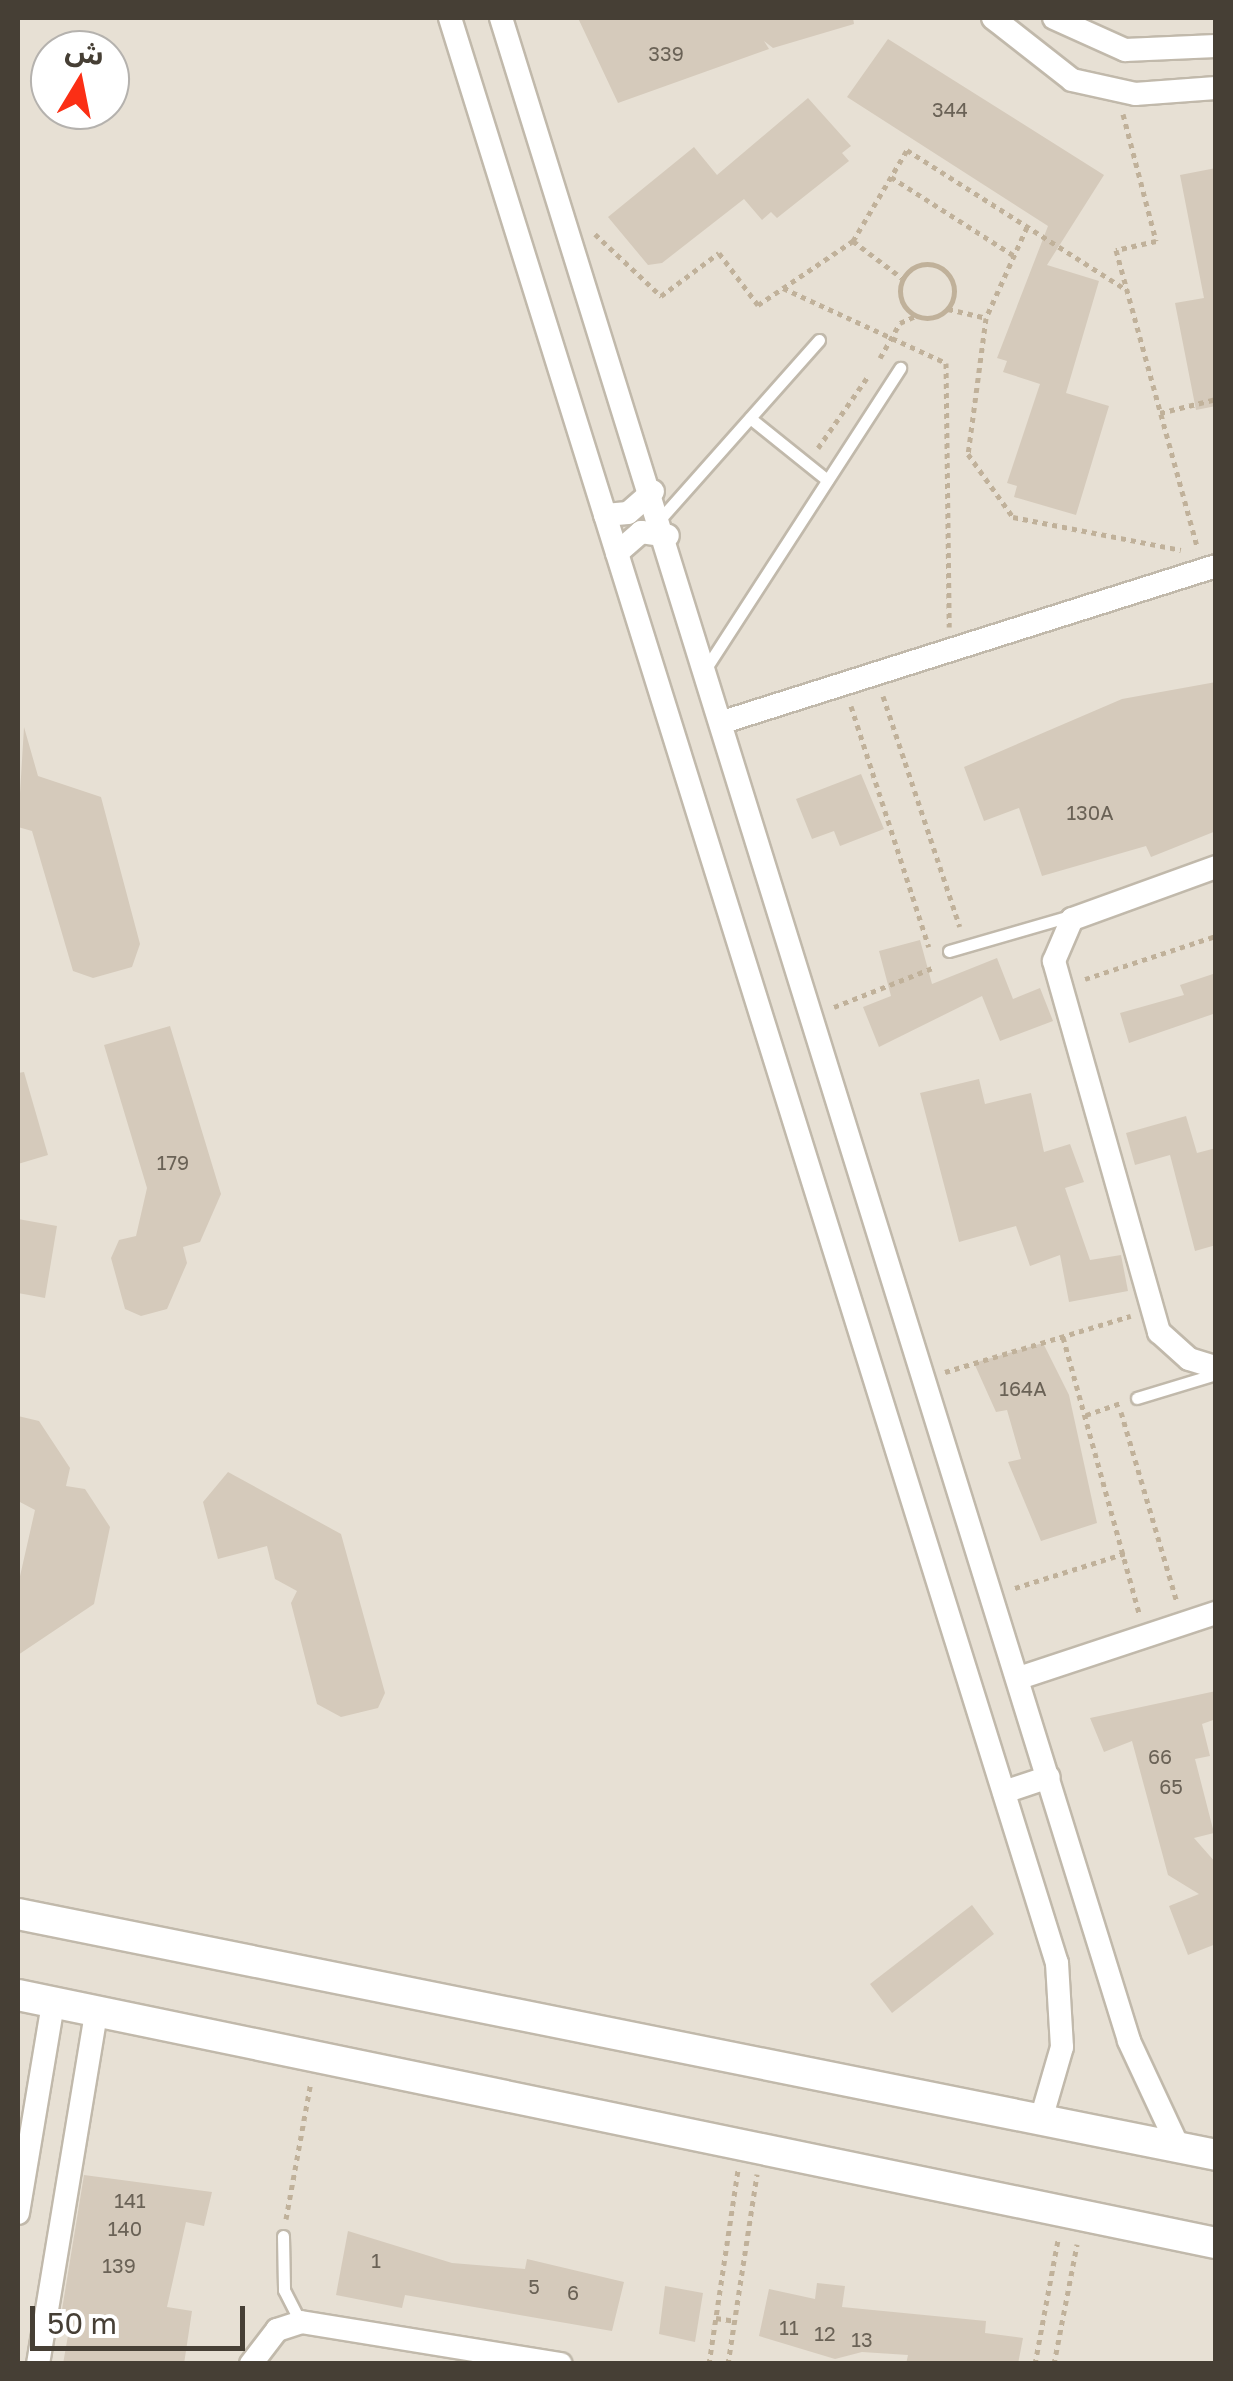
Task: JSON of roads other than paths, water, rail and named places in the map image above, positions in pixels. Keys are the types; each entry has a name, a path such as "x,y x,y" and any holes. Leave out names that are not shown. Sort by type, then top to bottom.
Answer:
{"street":[{"path":"450,18 1064,1988 1062,2047 1042,2116"},
{"path":"501,18 726,721 1128,2041 1179,2148"},
{"path":"993,18 1041,63 1117,92 1216,88"},
{"path":"1054,18 1124,50 1216,46"},
{"path":"605,515 638,508 653,490"},
{"path":"617,552 640,532 665,527"},
{"path":"726,721 1216,566"},
{"path":"1216,866 1081,913 1054,948 1061,987 1153,1310 1167,1342 1216,1370"},
{"path":"1019,1678 1216,1613"},
{"path":"1004,1792 1050,1776"},
{"path":"18,1914 1042,2116 1216,2155"},
{"path":"18,1996 1216,2243"},
{"path":"18,2214 53,2003"},
{"path":"38,2364 96,2012"},
{"path":"251,2364 277,2330 301,2322 561,2364"}],"lane":[{"path":"665,527 750,418 819,340"},
{"path":"708,665 900,368"},
{"path":"750,418 827,480"},
{"path":"949,951 1081,913"},
{"path":"1136,1398 1216,1370"},
{"path":"283,2236 284,2290 301,2322"}]}
